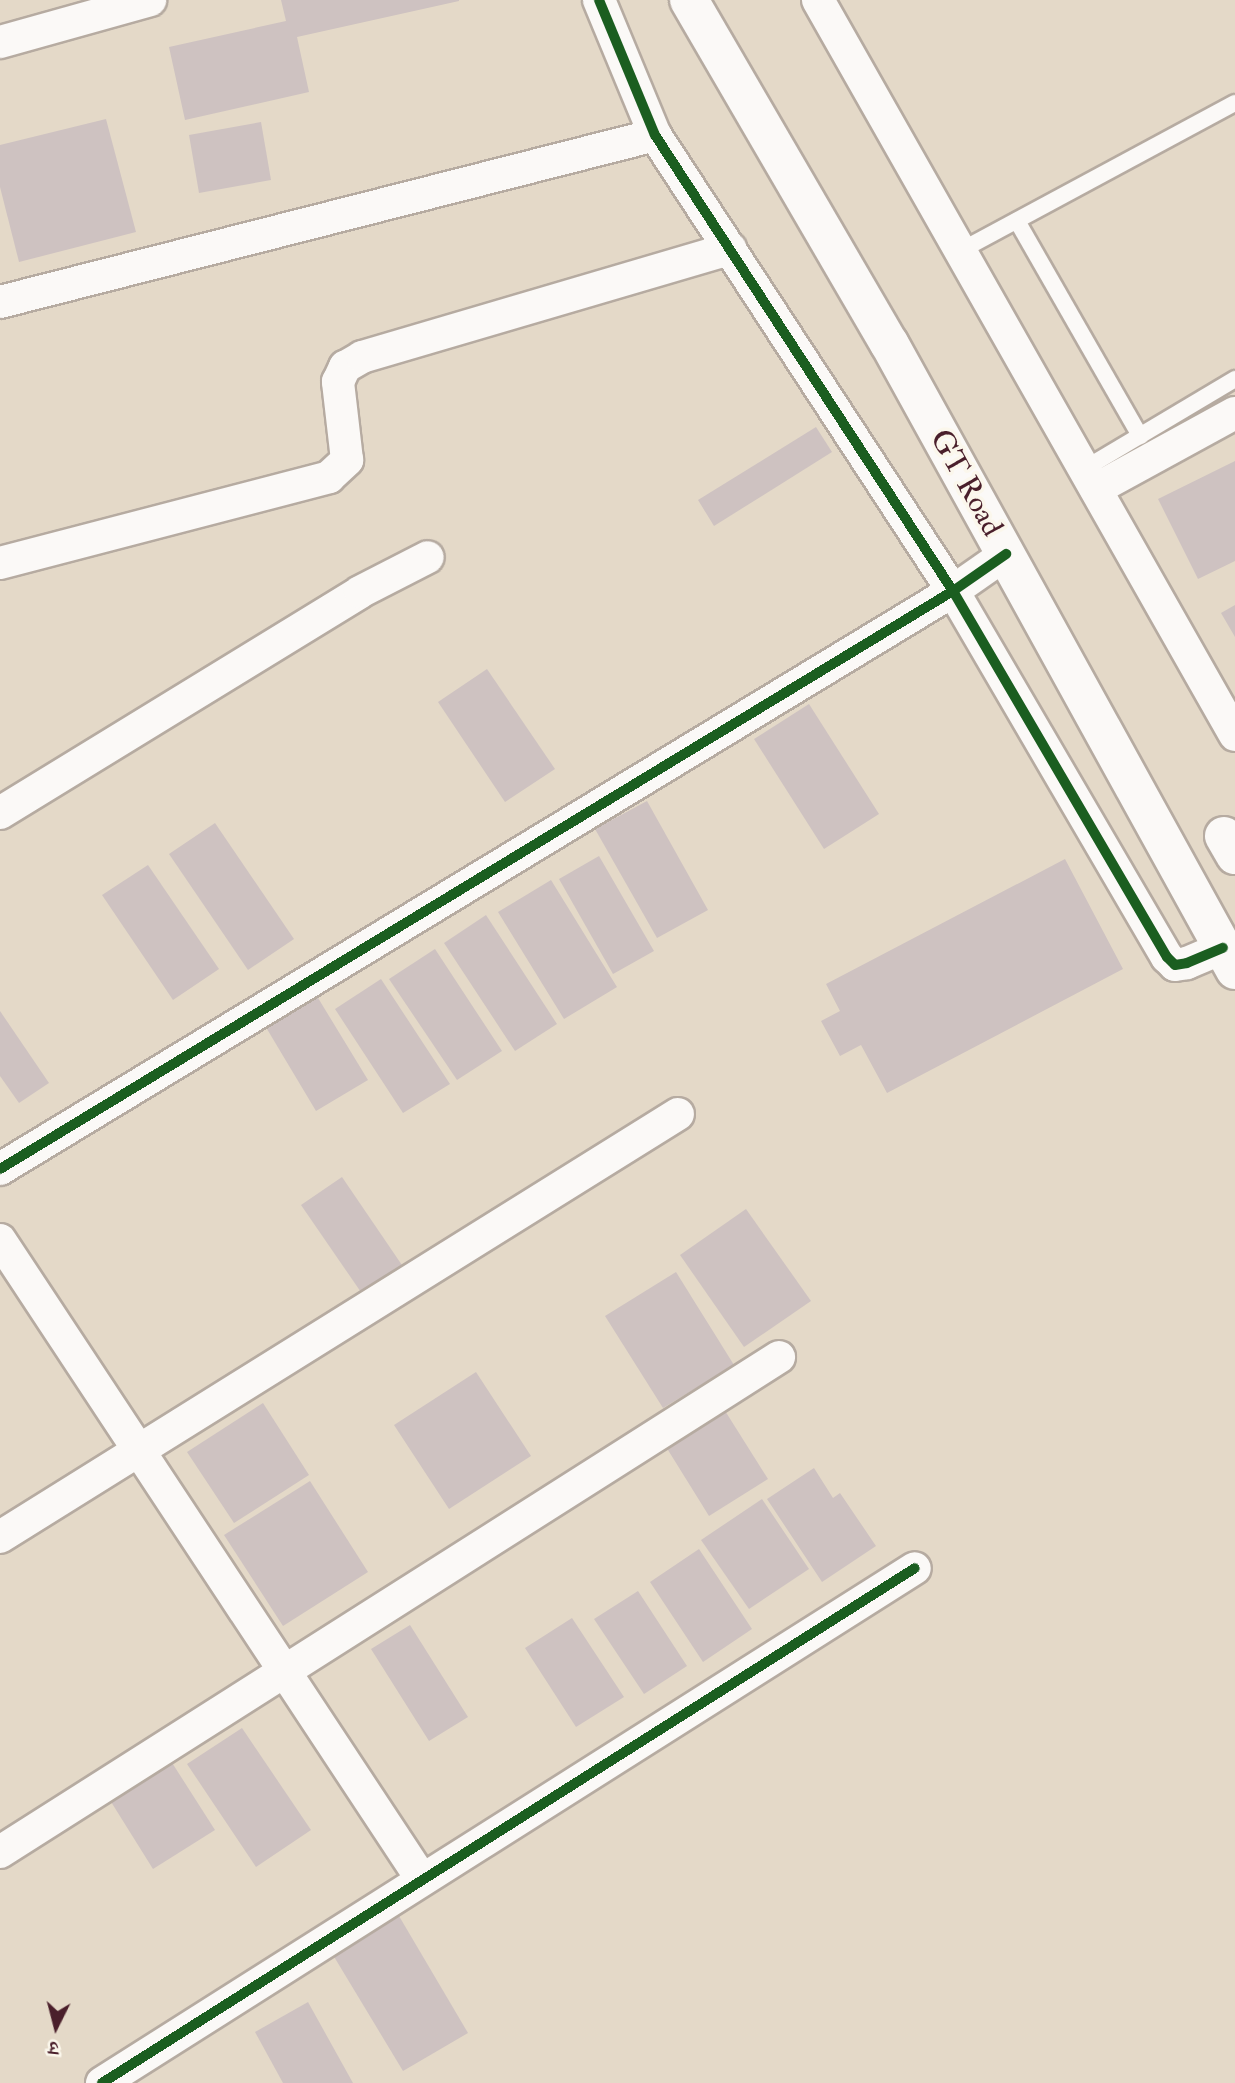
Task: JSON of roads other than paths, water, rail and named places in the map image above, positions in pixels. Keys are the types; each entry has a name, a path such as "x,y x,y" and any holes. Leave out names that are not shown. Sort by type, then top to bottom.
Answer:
{"main road":[{"name":"GT Road","path":"690,0 1006,554 1229,959"}],"street":[{"path":"0,42 150,0"},
{"path":"599,0 655,135 953,591 1167,957 1175,964 1229,959"},
{"path":"818,0 1235,735"},
{"path":"0,302 655,135"},
{"path":"0,563 329,477 346,460 338,382 345,367 362,357 730,249"},
{"path":"1090,479 1235,412"},
{"path":"0,1169 953,591 1006,554"},
{"path":"0,813 360,592 428,557"},
{"path":"0,1537 678,1114"},
{"path":"0,1240 136,1450 287,1670 421,1878"},
{"path":"0,1852 779,1357"},
{"path":"102,2083 421,1878 915,1568"}],"lane":[{"path":"960,251 1235,103"},
{"path":"1017,221 1140,436"},
{"path":"1090,479 1140,436 1235,379"}]}
